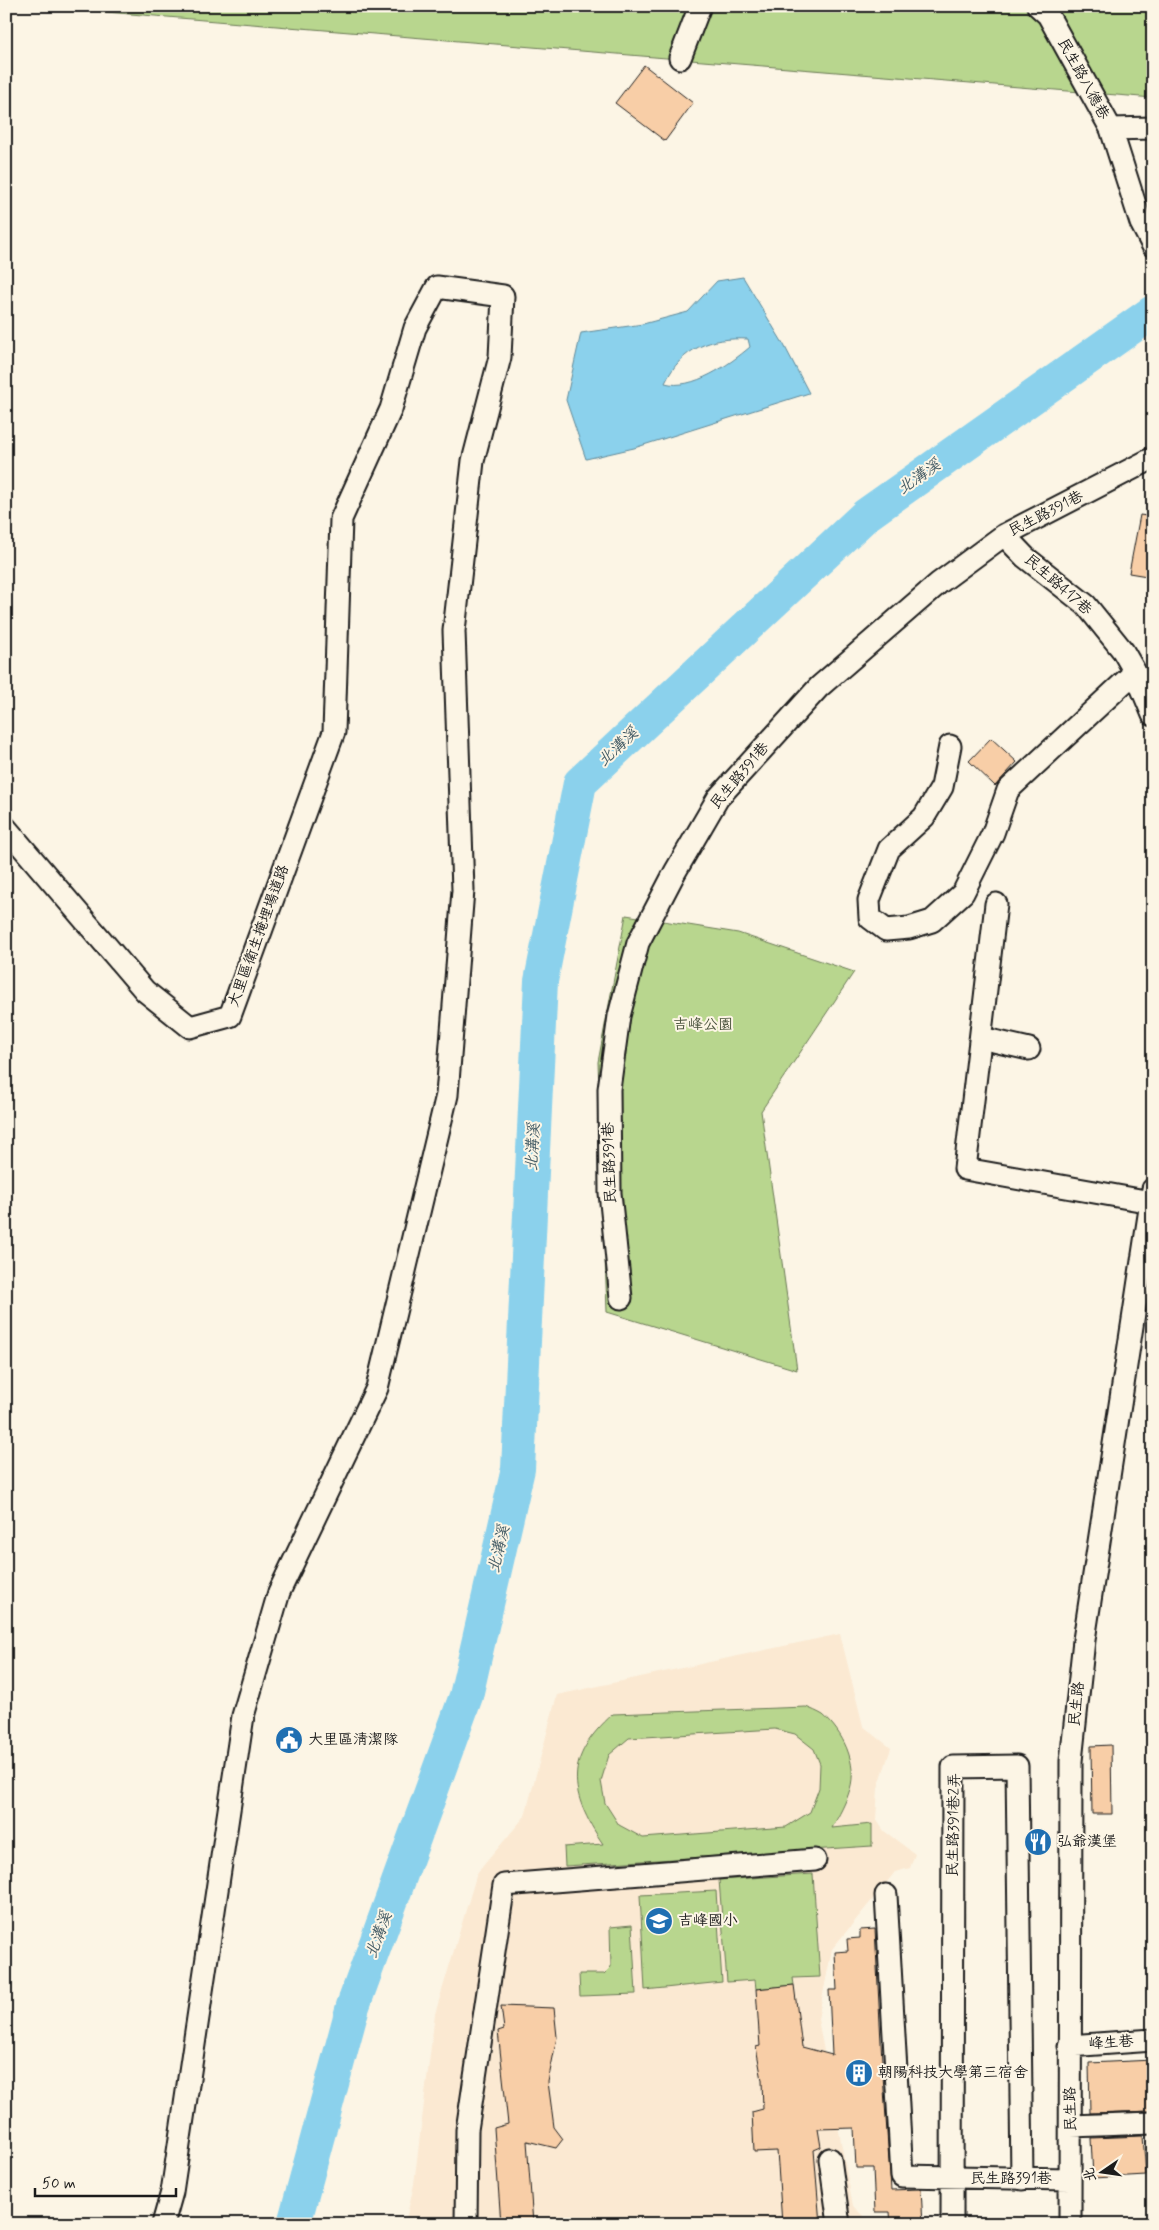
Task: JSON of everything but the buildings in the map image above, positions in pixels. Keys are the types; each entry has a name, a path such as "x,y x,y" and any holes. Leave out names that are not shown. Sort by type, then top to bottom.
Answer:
{"street":[{"path":"680,58 700,6"},
{"name":"民生路八德巷","path":"1038,6 1048,15 1111,128 1149,239"},
{"name":"民生路八德巷","path":"1111,128 1153,128"},
{"name":"大里區衛生掩埋場道路","path":"6,828 145,991 190,1027 230,1016 334,732 341,519 391,410 415,328 437,287 502,296 500,357 473,461 454,631 463,890 447,1095 377,1388 279,1592 243,1716 172,2192 162,2224"},
{"name":"民生路391巷","path":"621,1298 610,1193 609,1089 619,1016 638,943 675,872 718,798 819,687 940,583 1004,535 1153,458"},
{"name":"民生路417巷","path":"1004,535 1025,557 1086,605 1123,651 1135,672 1153,715"},
{"path":"950,746 942,787 924,817 889,850 869,900 870,918 886,930 909,928 932,921 963,893 993,833 1008,790 1135,672"},
{"path":"996,904 965,1169 1152,1196"},
{"path":"981,1038 1029,1049"},
{"name":"民生路","path":"1070,2224 1072,1752 1084,1640 1152,1196"},
{"name":"民生路391巷2弄","path":"952,2178 952,1767 1018,1766 1022,2179"},
{"path":"466,2224 467,2130 504,1885 815,1860"},
{"name":"民生路391巷","path":"886,1895 902,2176 1070,2179"},
{"name":"峰生巷","path":"1070,2046 1153,2040"},
{"path":"1071,2126 1153,2122"},
{"path":"830,2158 839,2224"},
{"path":"952,2178 952,2224"}],"shaded area":[{"name":"吉峰國小","path":"840,1634 863,1726 891,1748 878,1788 876,1819 884,1831 915,1854 910,1868 895,1872 832,1949 818,2019 853,2206 871,2224 405,2224 414,2184 435,2014 477,1873 525,1816 557,1695"}],"green space":[{"path":"33,6 1153,6 1153,98"},
{"name":"吉峰公園","path":"626,915 738,933 854,972 761,1111 797,1370 607,1312 598,1062"},
{"path":"806,1707 823,1715 837,1730 842,1739 847,1749 852,1769 852,1779 848,1794 832,1828 872,1824 872,1846 565,1866 564,1847 603,1844 583,1808 576,1776 579,1761 586,1746 597,1730 613,1714","holes":["775,1729 795,1734 814,1749 820,1764 819,1788 810,1812 786,1827 643,1838 619,1825 605,1803 601,1781 609,1755 629,1738"]},
{"path":"813,1874 820,1977 793,1978 794,1985 756,1989 755,1980 727,1982 719,1880"},
{"path":"716,1891 722,1982 645,1990 640,1895"},
{"path":"632,1925 636,1994 580,1996 579,1974 604,1974 611,1967 610,1927"}],"water":[{"path":"743,277 784,345 809,393 634,448 586,459 566,400 581,333 643,324 688,312 717,281","holes":["734,339 748,339 750,347 721,368 698,380 687,383 665,383 680,361 699,347 722,340"]}],"waterway":[{"name":"北溝溪","path":"294,2224 353,2006 466,1696 518,1469 541,981 580,783 866,515 1153,312"}],"place":[{"name":"大里區清潔隊","path":"289,1740"},
{"name":"弘爺漢堡","path":"1038,1842"},
{"name":"吉峰國小","path":"659,1921"},
{"name":"朝陽科技大學第三宿舍","path":"859,2073"}]}
